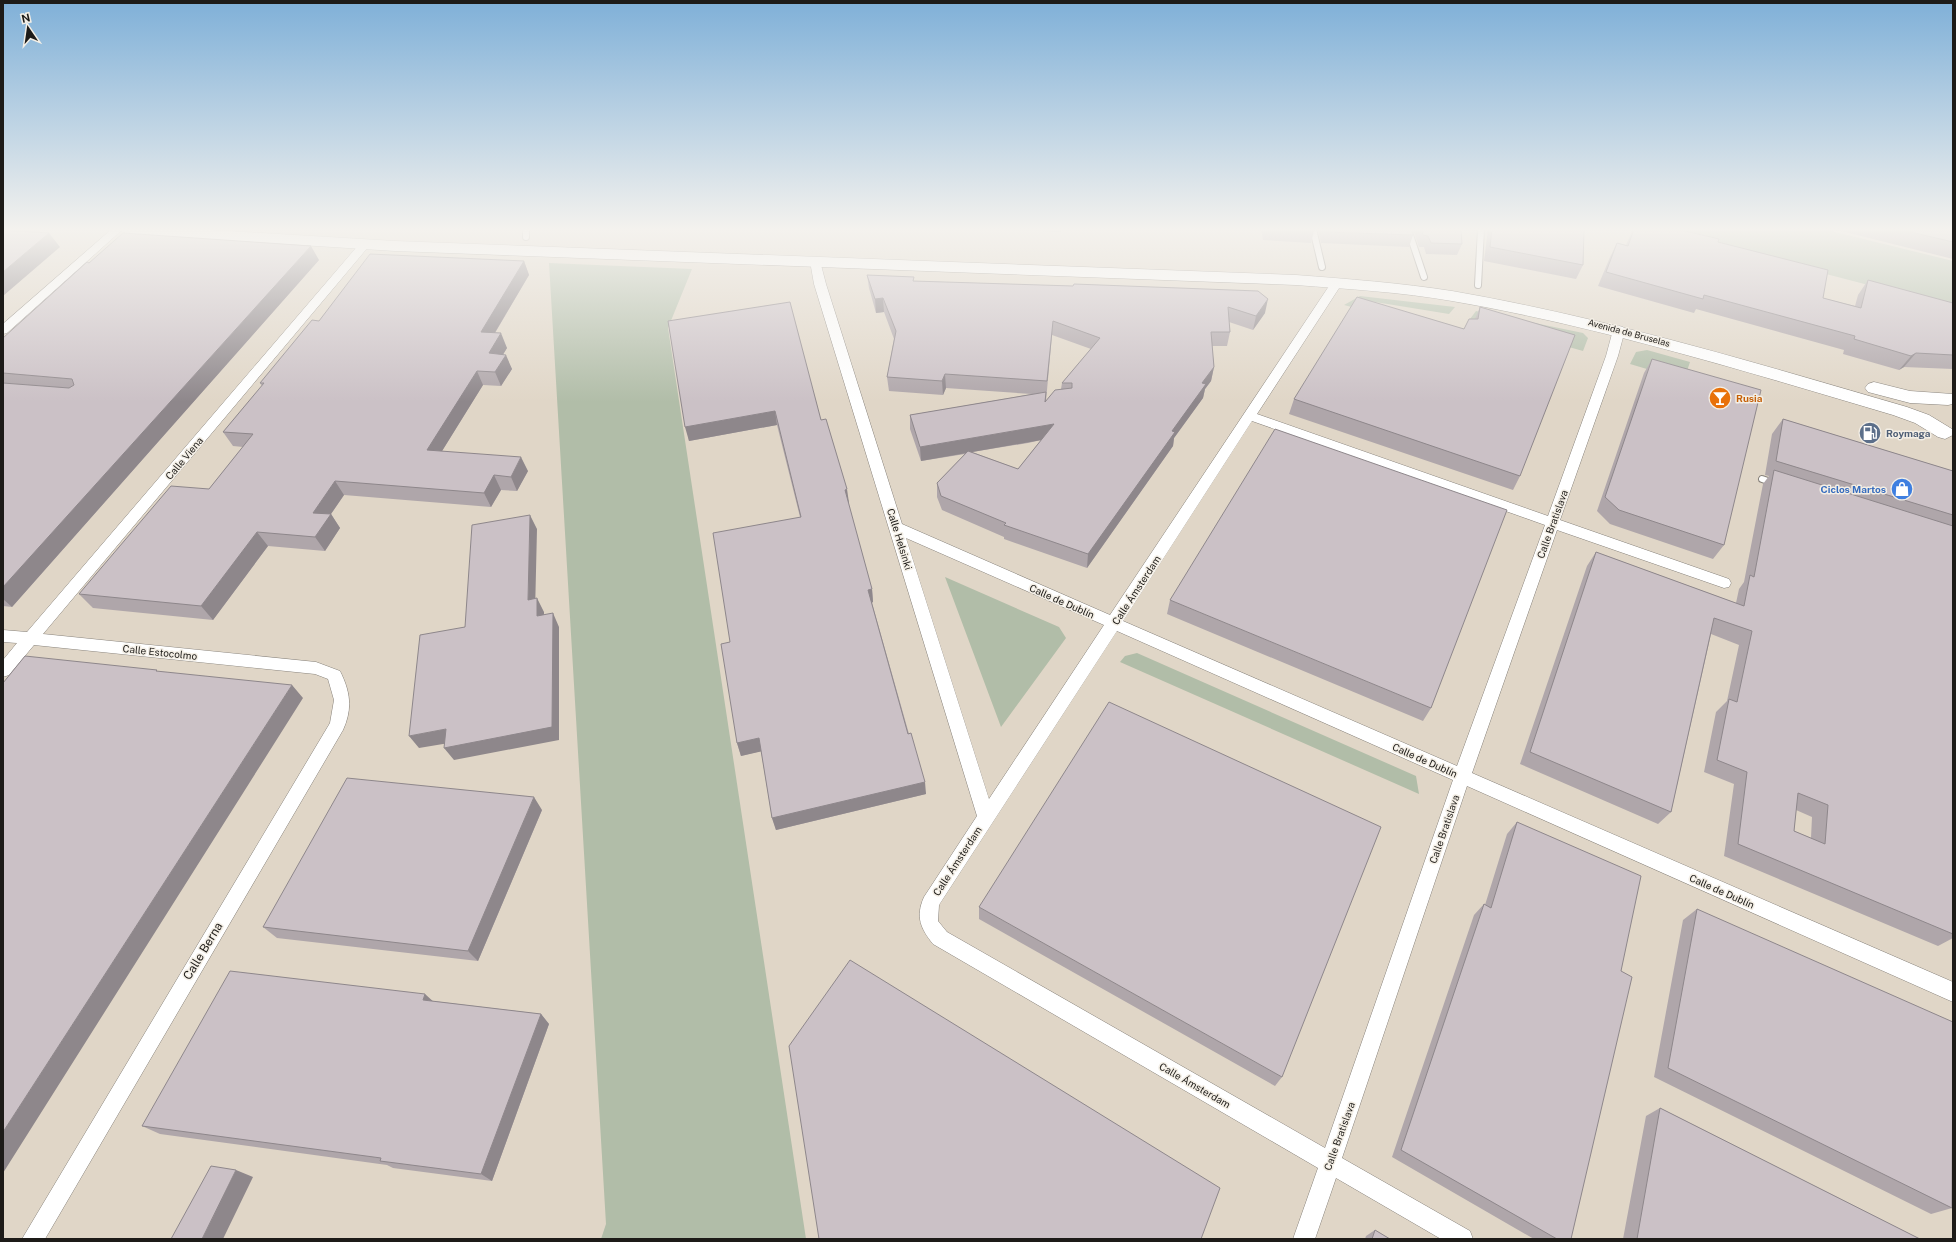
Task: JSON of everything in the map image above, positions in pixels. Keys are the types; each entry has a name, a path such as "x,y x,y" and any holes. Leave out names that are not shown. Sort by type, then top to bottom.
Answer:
{"main road":[{"name":"Avenida de Bruselas","path":"1398,287 1464,297 1552,314 1622,319 1900,411 1922,419 1949,435"},
{"path":"1688,334 1902,396 1924,399 1950,399"},
{"path":"1949,435 1936,425 1930,411 1934,405 1940,401 1950,399"}],"street":[{"path":"3,330 52,287"},
{"name":"Calle Viena","path":"3,671 329,287"},
{"name":"Calle Helsinki","path":"821,287 986,818"},
{"name":"Calle Ámsterdam","path":"1323,287 1250,416 930,903 929,924 940,938 1462,1239"},
{"name":"Calle Bratislava","path":"1304,1239 1329,1162 1353,1099 1462,777 1612,356 1622,319"},
{"path":"1250,416 1724,583"},
{"name":"Calle de Dublín","path":"897,528 1953,992"},
{"name":"Calle Estocolmo","path":"3,636 316,668"},
{"name":"Calle Berna","path":"33,1239 337,725 343,708 342,692 334,675 316,668"}],"lane":[{"path":"1762,479 1784,486"}],"shaded area":[{"path":"3,287 1953,287 1953,1239 3,1239"}],"green space":[{"path":"550,287 685,287 668,328 806,1239 601,1239 606,1224"},
{"path":"1876,287 1953,287 1953,307"},
{"path":"1360,296 1455,307 1449,314 1369,301 1363,310 1344,305"},
{"path":"1476,311 1583,333 1588,338 1583,351 1470,319"},
{"path":"1647,350 1690,362 1684,380 1630,364 1636,352"},
{"path":"945,577 1059,627 1066,638 1001,727"},
{"path":"1137,653 1416,776 1419,794 1120,662 1125,656"}],"building":[{"path":"59,287 274,287 3,587 3,383 69,388 74,385 72,379 3,373 3,338"},
{"path":"345,287 508,287 481,332 501,333 489,353 506,355 495,372 477,371 427,450 521,457 511,477 494,475 484,493 335,481 313,513 331,514 315,537 257,532 201,606 79,594 171,486 209,489 253,434 223,432 264,383 260,383 312,320 319,321"},
{"path":"871,287 1152,287 1258,291 1268,299 1256,316 1228,307 1230,332 1211,332 1214,367 1202,383 1206,384 1172,431 1175,432 1088,554 1004,525 1006,523 941,496 937,483 968,451 1018,469 1054,424 920,447 910,415 1046,392 1045,402 1055,390 1072,388 1072,383 1062,383 1100,338 1053,321 1047,381 945,374 942,381 887,377 896,331 883,298 875,299"},
{"path":"1660,287 1825,287 1823,298 1861,308 1866,287 1894,287 1953,303 1953,355 1916,353 1911,356 1854,339 1855,336 1704,295 1703,299"},
{"path":"1357,297 1464,329 1469,319 1478,319 1480,307 1575,335 1520,476 1294,399"},
{"path":"790,302 821,420 826,419 847,489 845,490 872,589 868,590 908,734 911,733 925,782 772,818 759,738 737,743 721,644 730,642 713,533 801,517 775,411 685,427 668,321"},
{"path":"1652,359 1761,390 1724,545 1619,510 1605,497"},
{"path":"1783,419 1953,471 1953,515 1776,461"},
{"path":"1275,429 1507,510 1431,708 1170,600"},
{"path":"1774,470 1953,526 1953,934 1738,844 1747,772 1717,760 1729,699 1737,702 1752,631 1714,618 1671,812 1530,752 1596,552 1744,606 1750,575 1754,577","holes":["1798,793 1828,805 1825,844 1794,831"]},
{"path":"530,515 528,600 537,598 537,616 553,613 552,727 444,748 446,729 409,736 420,635 465,627 472,525"},
{"path":"25,656 292,685 3,1132 3,683"},
{"path":"1109,702 1381,827 1282,1077 979,907"},
{"path":"347,778 534,797 468,951 263,927"},
{"path":"1517,822 1641,876 1621,971 1632,977 1571,1239 1557,1239 1401,1150 1484,904 1491,908"},
{"path":"1697,909 1953,1022 1952,1208 1668,1068"},
{"path":"850,960 1220,1188 1201,1239 819,1239 789,1046"},
{"path":"230,971 425,994 423,1000 541,1014 481,1174 380,1161 381,1158 142,1126"},
{"path":"1660,1108 1920,1239 1637,1239"},
{"path":"211,1166 236,1170 202,1239 171,1239"},
{"path":"1375,1230 1390,1239 1372,1239"}],"place":[{"name":"Rusia","path":"1720,398"},
{"name":"Roymaga","path":"1870,433"},
{"name":"Ciclos Martos","path":"1902,489"}]}
